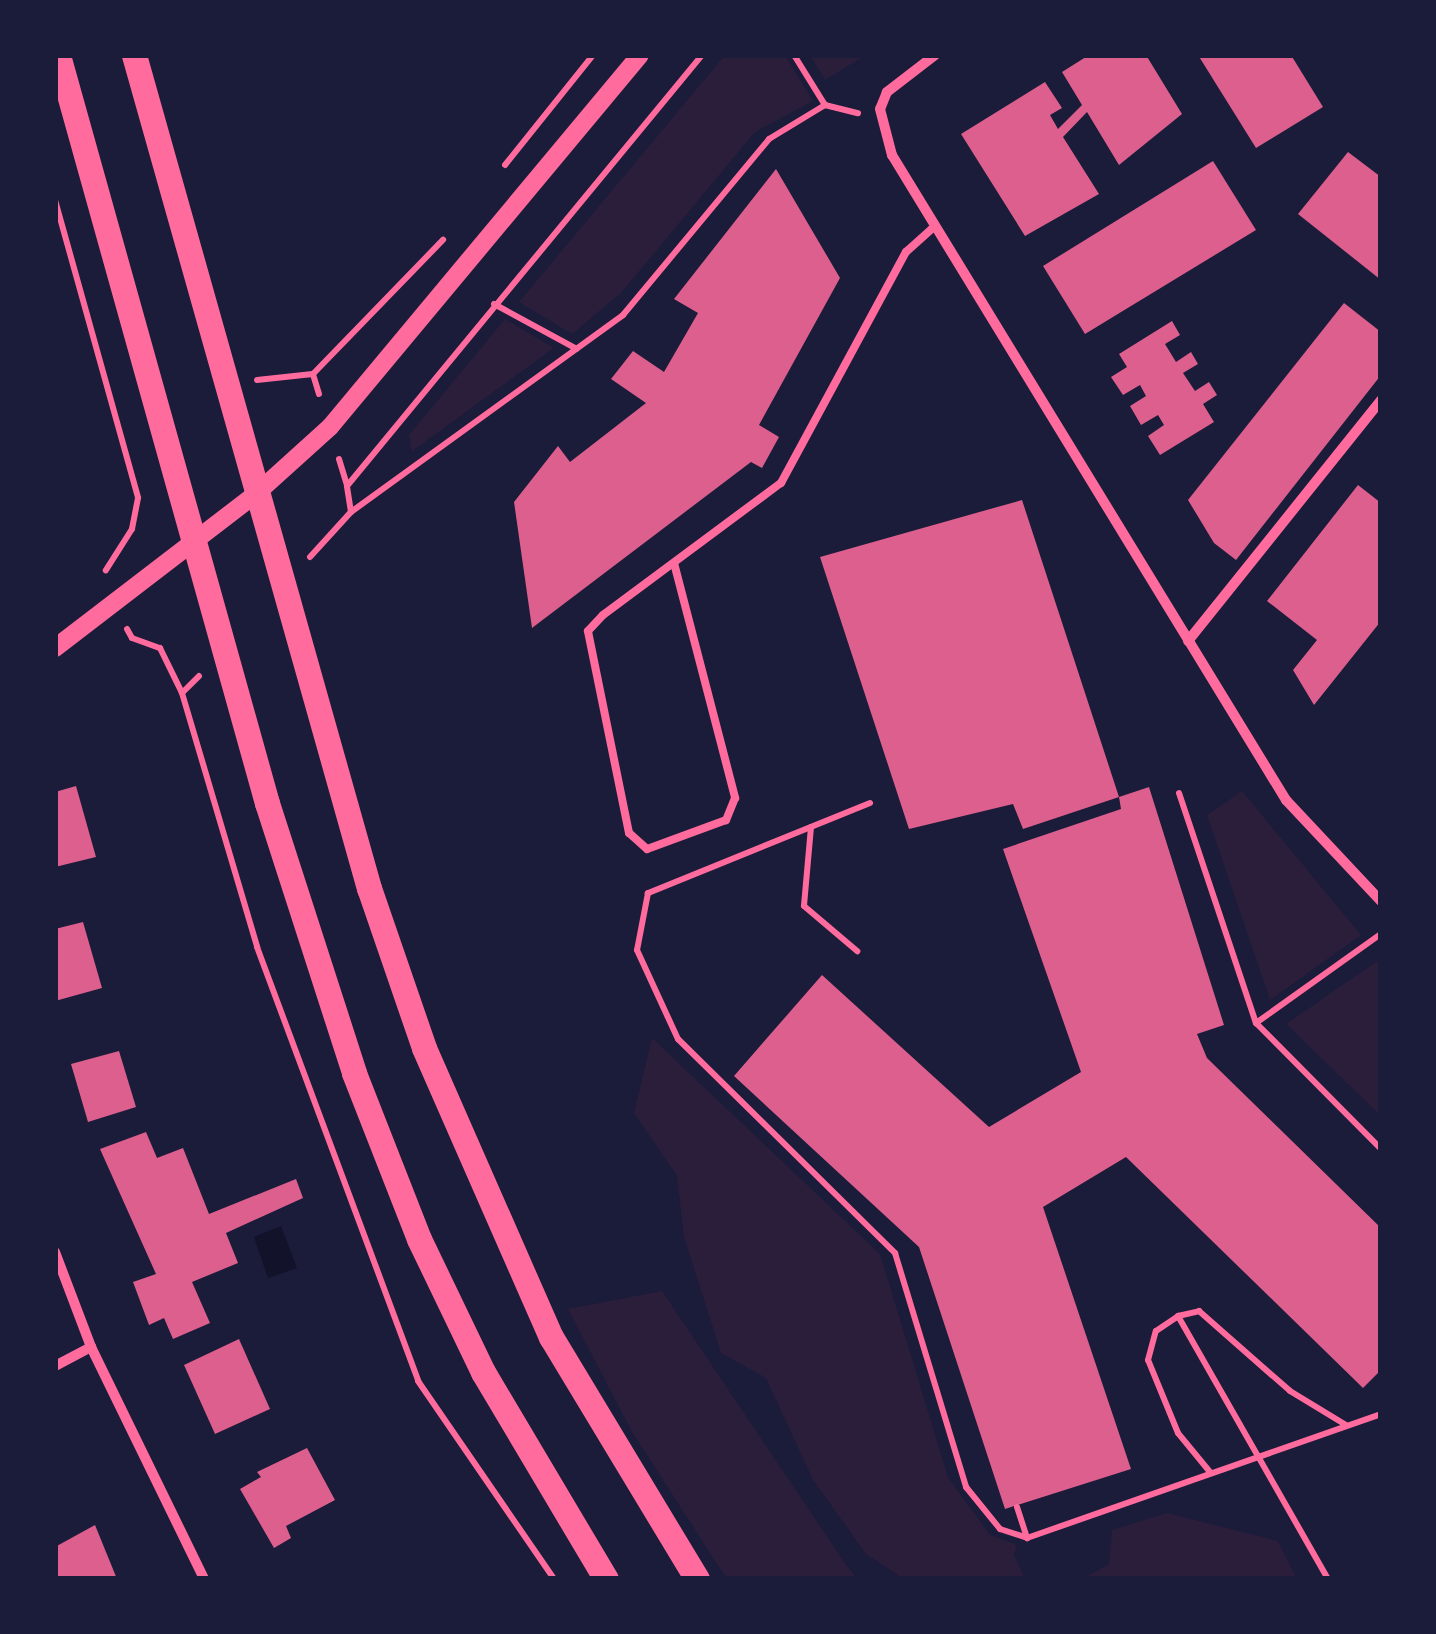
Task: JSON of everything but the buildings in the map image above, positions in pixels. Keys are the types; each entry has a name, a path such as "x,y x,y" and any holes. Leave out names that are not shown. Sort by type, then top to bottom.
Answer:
{"main road":[{"path":"58,55 300,912 396,1184 484,1372 606,1579"},
{"path":"134,55 369,888 468,1158 551,1337 696,1579"}],"street":[{"path":"55,648 258,492 399,350 640,55"},
{"path":"935,55 887,92 878,119 935,226 1286,800 1381,901"},
{"path":"1188,641 1381,400"},
{"path":"55,1252 91,1346 204,1579"},
{"path":"55,1366 91,1346"}],"lane":[{"path":"674,562 735,798 726,820 647,849 629,833 588,631 674,562 780,483 906,252 935,226"}],"path":[{"path":"702,55 347,486 351,512 623,315 769,139 826,105"},
{"path":"794,55 826,105 878,119"},
{"path":"494,304 577,349"},
{"path":"1179,793 1256,1022 1381,1149"},
{"path":"870,802 648,894 637,950 678,1039 895,1252 966,1487 1000,1529 1027,1538 1260,1453 1381,1414"},
{"path":"811,827 804,906 858,952"},
{"path":"1256,1022 1381,934"},
{"path":"1210,1472 1178,1433 1148,1360 1156,1331 1178,1316 1199,1312 1290,1391 1347,1425"},
{"path":"1178,1316 1260,1453 1328,1579"},
{"path":"1017,1507 1027,1538"}],"shaded area":[{"path":"725,55 785,55 813,101 755,132 621,293 572,334 519,302"},
{"path":"810,55 866,55 825,80"},
{"path":"505,319 554,348 412,451 409,435"},
{"path":"1242,791 1361,935 1270,1000 1207,815"},
{"path":"1381,960 1381,1116 1286,1024"},
{"path":"652,1038 880,1254 948,1477 990,1535 1017,1545 1014,1555 1025,1579 904,1579 866,1554 813,1480 766,1378 721,1353 684,1237 677,1176 634,1113"},
{"path":"281,1226 297,1268 268,1278 254,1237"},
{"path":"662,1291 857,1579 728,1579 717,1564 631,1430 568,1309"},
{"path":"1167,1513 1278,1541 1297,1579 1082,1579 1109,1564 1112,1530"}]}
